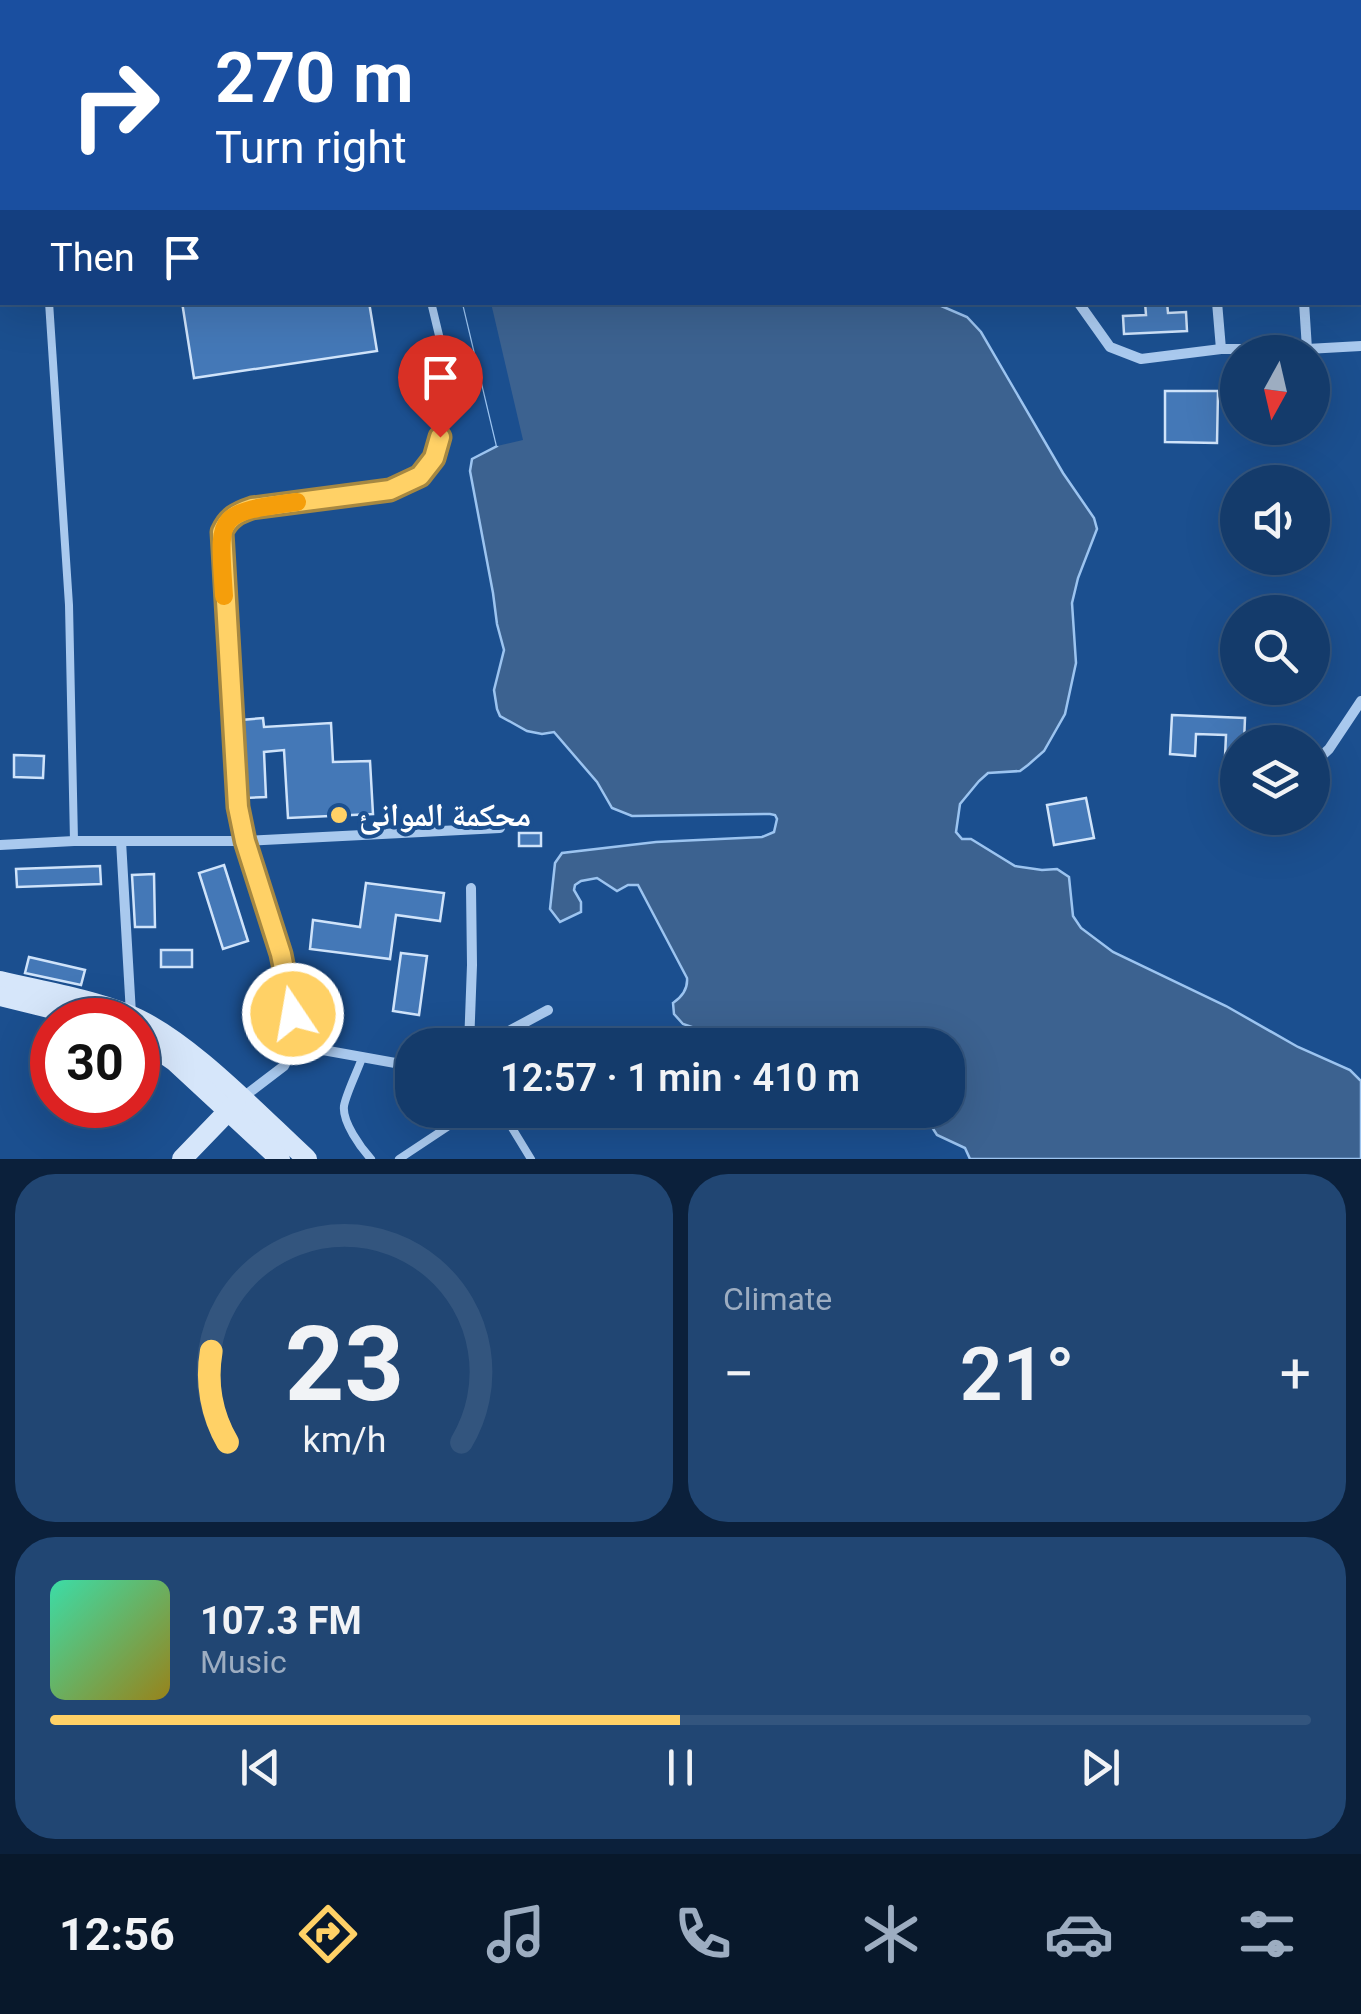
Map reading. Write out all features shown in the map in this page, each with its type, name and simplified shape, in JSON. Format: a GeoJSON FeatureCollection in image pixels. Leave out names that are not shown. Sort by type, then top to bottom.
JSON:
{"type":"FeatureCollection","features":[{"type":"Feature","properties":{"kind":"street"},"geometry":{"type":"LineString","coordinates":[[1080,305],[1110,348],[1141,359],[1220,350],[1217,305]]}},
{"type":"Feature","properties":{"kind":"street"},"geometry":{"type":"LineString","coordinates":[[1304,305],[1305,335]]}},
{"type":"Feature","properties":{"kind":"street"},"geometry":{"type":"LineString","coordinates":[[1330,348],[1361,346]]}},
{"type":"Feature","properties":{"kind":"street"},"geometry":{"type":"LineString","coordinates":[[1330,748],[1361,701]]}},
{"type":"Feature","properties":{"kind":"street"},"geometry":{"type":"LineString","coordinates":[[0,844],[245,841],[500,828]]}},
{"type":"Feature","properties":{"kind":"street"},"geometry":{"type":"LineString","coordinates":[[120,841],[130,998]]}},
{"type":"Feature","properties":{"kind":"street"},"geometry":{"type":"LineString","coordinates":[[182,1159],[235,1105],[284,1066],[295,1045],[281,954],[245,841]]}},
{"type":"Feature","properties":{"kind":"street"},"geometry":{"type":"LineString","coordinates":[[470,1028],[471,888]]}},
{"type":"Feature","properties":{"kind":"street"},"geometry":{"type":"LineString","coordinates":[[0,981],[74,998]]}},
{"type":"Feature","properties":{"kind":"street"},"geometry":{"type":"LineString","coordinates":[[0,996],[30,1003]]}},
{"type":"Feature","properties":{"kind":"street"},"geometry":{"type":"LineString","coordinates":[[515,1028],[548,1010]]}},
{"type":"Feature","properties":{"kind":"street"},"geometry":{"type":"LineString","coordinates":[[160,1035],[188,1052],[280,1159]]}},
{"type":"Feature","properties":{"kind":"street"},"geometry":{"type":"LineString","coordinates":[[295,1045],[395,1063]]}},
{"type":"Feature","properties":{"kind":"street"},"geometry":{"type":"LineString","coordinates":[[160,1052],[306,1159]]}},
{"type":"Feature","properties":{"kind":"lane"},"geometry":{"type":"LineString","coordinates":[[49,305],[69,604],[74,842]]}},
{"type":"Feature","properties":{"kind":"lane"},"geometry":{"type":"LineString","coordinates":[[245,841],[238,807],[222,532],[232,516],[252,508],[390,490],[420,476],[434,458],[440,437],[443,352],[432,305]]}},
{"type":"Feature","properties":{"kind":"lane"},"geometry":{"type":"LineString","coordinates":[[362,1058],[344,1106],[346,1118],[371,1159]]}},
{"type":"Feature","properties":{"kind":"lane"},"geometry":{"type":"LineString","coordinates":[[399,1159],[446,1128]]}},
{"type":"Feature","properties":{"kind":"lane"},"geometry":{"type":"LineString","coordinates":[[512,1128],[532,1159]]}},
{"type":"Feature","properties":{"kind":"water"},"geometry":{"type":"Polygon","coordinates":[[[463,305],[939,305],[967,317],[981,332],[1097,529],[1072,603],[1076,663],[1065,714],[1044,751],[1028,765],[1020,771],[988,773],[979,781],[960,804],[956,832],[962,839],[971,839],[1015,866],[1057,869],[1069,877],[1073,916],[1081,928],[1113,952],[1350,1070],[1361,1081],[1361,1159],[970,1159],[965,1148],[937,1135],[933,1128],[965,1128],[965,1028],[695,1028],[683,1024],[674,1014],[673,1003],[684,992],[687,978],[638,885],[617,891],[597,878],[581,881],[574,890],[581,902],[581,912],[560,922],[550,909],[555,863],[562,853],[656,842],[762,837],[774,832],[777,819],[770,814],[632,816],[612,808],[597,782],[554,732],[527,731],[500,716],[494,690],[504,650],[470,471],[472,459],[497,446],[463,305]]]}},
{"type":"Feature","properties":{"kind":"pier"},"geometry":{"type":"Polygon","coordinates":[[[463,305],[491,305],[523,440],[497,446],[463,305]]]}},
{"type":"Feature","properties":{"kind":"building"},"geometry":{"type":"Polygon","coordinates":[[[182,305],[369,305],[377,351],[194,378],[182,305]]]}},
{"type":"Feature","properties":{"kind":"building"},"geometry":{"type":"Polygon","coordinates":[[[1145,305],[1167,305],[1168,313],[1186,312],[1187,331],[1124,334],[1123,316],[1146,315],[1145,305]]]}},
{"type":"Feature","properties":{"kind":"building"},"geometry":{"type":"Polygon","coordinates":[[[1165,391],[1218,391],[1217,443],[1165,442],[1165,391]]]}},
{"type":"Feature","properties":{"kind":"building"},"geometry":{"type":"Polygon","coordinates":[[[1172,715],[1245,718],[1245,725],[1220,725],[1220,735],[1196,734],[1195,756],[1170,754],[1172,715]]]}},
{"type":"Feature","properties":{"kind":"building"},"geometry":{"type":"Polygon","coordinates":[[[263,718],[264,727],[331,723],[333,762],[370,761],[373,814],[288,818],[284,750],[264,752],[266,797],[245,798],[241,720],[263,718]]]}},
{"type":"Feature","properties":{"kind":"building"},"geometry":{"type":"Polygon","coordinates":[[[14,755],[44,756],[43,778],[14,777],[14,755]]]}},
{"type":"Feature","properties":{"kind":"building"},"geometry":{"type":"Polygon","coordinates":[[[1086,798],[1094,838],[1054,845],[1047,805],[1086,798]]]}},
{"type":"Feature","properties":{"kind":"building"},"geometry":{"type":"Polygon","coordinates":[[[519,833],[541,833],[541,846],[519,846],[519,833]]]}},
{"type":"Feature","properties":{"kind":"building"},"geometry":{"type":"Polygon","coordinates":[[[224,865],[248,941],[223,949],[199,873],[224,865]]]}},
{"type":"Feature","properties":{"kind":"building"},"geometry":{"type":"Polygon","coordinates":[[[100,866],[101,884],[17,887],[16,869],[100,866]]]}},
{"type":"Feature","properties":{"kind":"building"},"geometry":{"type":"Polygon","coordinates":[[[154,874],[155,927],[135,927],[132,875],[154,874]]]}},
{"type":"Feature","properties":{"kind":"building"},"geometry":{"type":"Polygon","coordinates":[[[366,883],[444,893],[440,921],[396,915],[390,959],[310,949],[313,920],[360,927],[366,883]]]}},
{"type":"Feature","properties":{"kind":"building"},"geometry":{"type":"Polygon","coordinates":[[[161,950],[192,950],[192,967],[161,967],[161,950]]]}},
{"type":"Feature","properties":{"kind":"building"},"geometry":{"type":"Polygon","coordinates":[[[401,953],[427,956],[419,1015],[393,1011],[401,953]]]}},
{"type":"Feature","properties":{"kind":"building"},"geometry":{"type":"Polygon","coordinates":[[[29,957],[85,970],[81,985],[25,973],[29,957]]]}},
{"type":"Feature","properties":{"kind":"slow traffic"},"geometry":{"type":"LineString","coordinates":[[224,596],[221,543],[226,523],[232,516],[252,508],[297,502]]}},
{"type":"Feature","properties":{"kind":"place","name":"محكمة الموانئ"},"geometry":{"type":"Point","coordinates":[339,815]}},
{"type":"Feature","properties":{"kind":"route"},"geometry":{"type":"LineString","coordinates":[[293,1014],[281,954],[238,807],[222,532],[232,516],[252,508],[390,490],[420,476],[434,458],[440,437]]}}]}
